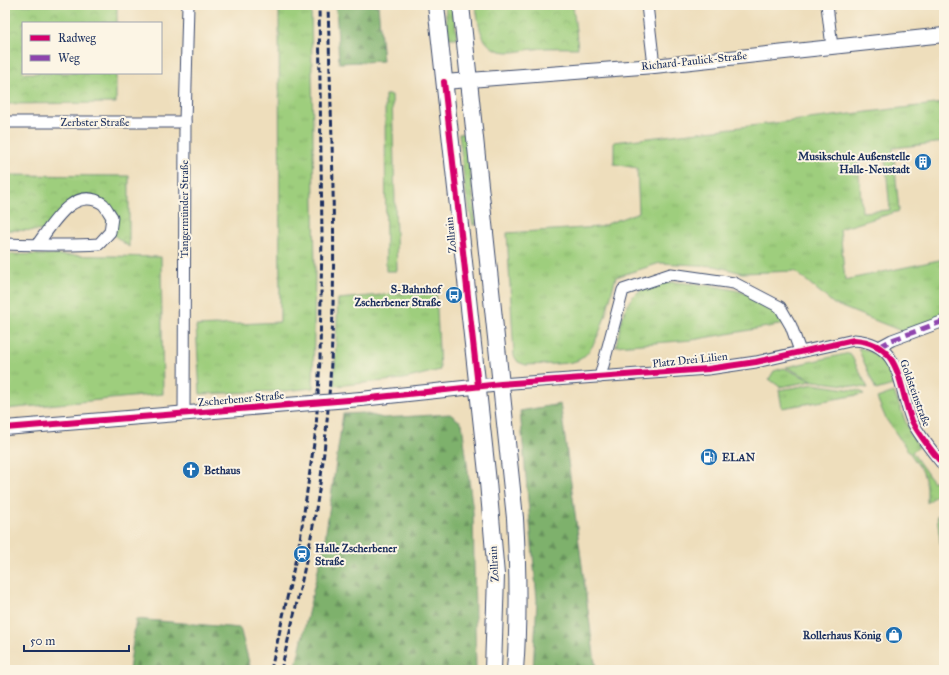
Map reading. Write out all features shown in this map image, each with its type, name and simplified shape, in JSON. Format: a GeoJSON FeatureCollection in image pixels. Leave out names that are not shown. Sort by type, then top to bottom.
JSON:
{"type":"FeatureCollection","features":[{"type":"Feature","properties":{"kind":"main road","name":"Zollrain"},"geometry":{"type":"LineString","coordinates":[[436,5],[478,386],[496,575],[493,670]]}},
{"type":"Feature","properties":{"kind":"main road"},"geometry":{"type":"LineString","coordinates":[[461,5],[515,518],[519,574],[518,635],[515,670]]}},
{"type":"Feature","properties":{"kind":"street","name":"Tangermünder Straße"},"geometry":{"type":"LineString","coordinates":[[184,414],[185,122],[188,5]]}},
{"type":"Feature","properties":{"kind":"street"},"geometry":{"type":"LineString","coordinates":[[648,5],[654,66]]}},
{"type":"Feature","properties":{"kind":"street"},"geometry":{"type":"LineString","coordinates":[[827,5],[832,47]]}},
{"type":"Feature","properties":{"kind":"street","name":"Richard-Paulick-Straße"},"geometry":{"type":"LineString","coordinates":[[444,82],[654,66],[944,36]]}},
{"type":"Feature","properties":{"kind":"street","name":"Zerbster Straße"},"geometry":{"type":"LineString","coordinates":[[5,122],[185,122]]}},
{"type":"Feature","properties":{"kind":"street"},"geometry":{"type":"LineString","coordinates":[[5,244],[37,244],[99,244],[110,232],[112,217],[103,204],[88,198],[70,204],[58,216],[37,244]]}},
{"type":"Feature","properties":{"kind":"street"},"geometry":{"type":"LineString","coordinates":[[600,377],[623,290],[671,274],[734,283],[780,307],[791,326],[800,351]]}},
{"type":"Feature","properties":{"kind":"street"},"geometry":{"type":"LineString","coordinates":[[879,347],[892,340],[944,321]]}},
{"type":"Feature","properties":{"kind":"street","name":"Platz Drei Lilien"},"geometry":{"type":"LineString","coordinates":[[501,384],[708,369],[756,362],[854,340],[879,347]]}},
{"type":"Feature","properties":{"kind":"street","name":"Goldsteinstraße"},"geometry":{"type":"LineString","coordinates":[[879,347],[892,358],[899,374],[912,420],[919,433],[944,466]]}},
{"type":"Feature","properties":{"kind":"street","name":"Zscherbener Straße"},"geometry":{"type":"LineString","coordinates":[[5,428],[362,400],[501,384]]}},
{"type":"Feature","properties":{"kind":"green space"},"geometry":{"type":"Polygon","coordinates":[[[5,5],[117,5],[117,22],[22,22],[22,74],[116,74],[116,103],[5,104],[5,5]]]}},
{"type":"Feature","properties":{"kind":"green space"},"geometry":{"type":"Polygon","coordinates":[[[279,5],[311,5],[315,270],[313,388],[286,391],[200,394],[196,326],[280,322],[279,5]]]}},
{"type":"Feature","properties":{"kind":"green space"},"geometry":{"type":"Polygon","coordinates":[[[336,5],[378,5],[383,61],[339,63],[336,5]]]}},
{"type":"Feature","properties":{"kind":"green space"},"geometry":{"type":"Polygon","coordinates":[[[445,5],[453,5],[457,38],[448,38],[445,5]]]}},
{"type":"Feature","properties":{"kind":"green space"},"geometry":{"type":"Polygon","coordinates":[[[476,5],[573,5],[578,48],[545,48],[512,52],[494,48],[488,44],[481,31],[476,5]]]}},
{"type":"Feature","properties":{"kind":"green space"},"geometry":{"type":"Polygon","coordinates":[[[385,95],[392,95],[397,271],[386,271],[385,95]]]}},
{"type":"Feature","properties":{"kind":"green space"},"geometry":{"type":"Polygon","coordinates":[[[944,103],[944,142],[893,148],[899,211],[840,229],[845,280],[944,259],[944,318],[904,332],[834,304],[795,271],[742,273],[715,266],[660,263],[616,277],[607,311],[597,337],[591,348],[584,356],[576,361],[565,363],[526,365],[518,362],[514,356],[507,233],[599,227],[639,212],[637,168],[614,164],[614,142],[944,103]],[[885,157],[858,159],[862,212],[890,210],[885,157]]]}},
{"type":"Feature","properties":{"kind":"green space"},"geometry":{"type":"Polygon","coordinates":[[[466,133],[476,225],[473,225],[465,188],[459,134],[466,133]]]}},
{"type":"Feature","properties":{"kind":"green space"},"geometry":{"type":"Polygon","coordinates":[[[5,175],[129,176],[129,247],[110,232],[103,205],[70,204],[47,231],[5,230],[5,175]]]}},
{"type":"Feature","properties":{"kind":"green space"},"geometry":{"type":"Polygon","coordinates":[[[5,254],[161,257],[163,394],[5,409],[5,254]]]}},
{"type":"Feature","properties":{"kind":"green space"},"geometry":{"type":"Polygon","coordinates":[[[674,282],[723,288],[748,294],[769,305],[785,324],[692,340],[616,346],[622,319],[630,300],[637,293],[646,288],[658,284],[674,282]]]}},
{"type":"Feature","properties":{"kind":"green space"},"geometry":{"type":"Polygon","coordinates":[[[436,290],[440,370],[404,379],[334,386],[338,299],[436,290]]]}},
{"type":"Feature","properties":{"kind":"green space"},"geometry":{"type":"Polygon","coordinates":[[[858,348],[871,352],[881,360],[893,385],[876,390],[858,348]]]}},
{"type":"Feature","properties":{"kind":"green space"},"geometry":{"type":"Polygon","coordinates":[[[850,353],[868,388],[814,381],[786,367],[850,353]]]}},
{"type":"Feature","properties":{"kind":"green space"},"geometry":{"type":"Polygon","coordinates":[[[784,368],[812,381],[780,387],[769,379],[774,371],[784,368]]]}},
{"type":"Feature","properties":{"kind":"green space"},"geometry":{"type":"Polygon","coordinates":[[[814,384],[860,391],[864,394],[782,408],[779,390],[814,384]]]}},
{"type":"Feature","properties":{"kind":"green space"},"geometry":{"type":"Polygon","coordinates":[[[894,392],[910,433],[919,447],[912,452],[933,482],[941,476],[941,488],[927,503],[927,487],[923,472],[886,419],[877,398],[894,392]]]}},
{"type":"Feature","properties":{"kind":"green space"},"geometry":{"type":"Polygon","coordinates":[[[560,404],[596,670],[533,670],[537,600],[520,411],[560,404]]]}},
{"type":"Feature","properties":{"kind":"green space"},"geometry":{"type":"Polygon","coordinates":[[[363,413],[383,418],[450,414],[462,423],[473,512],[476,670],[295,670],[325,539],[343,414],[363,413]]]}},
{"type":"Feature","properties":{"kind":"green space"},"geometry":{"type":"Polygon","coordinates":[[[937,515],[944,520],[944,566],[943,565],[937,515]]]}},
{"type":"Feature","properties":{"kind":"green space"},"geometry":{"type":"Polygon","coordinates":[[[136,619],[240,628],[251,670],[129,670],[136,619]]]}},
{"type":"Feature","properties":{"kind":"railway"},"geometry":{"type":"LineString","coordinates":[[271,670],[300,540],[316,429],[320,359],[322,236],[319,5]]}},
{"type":"Feature","properties":{"kind":"railway"},"geometry":{"type":"LineString","coordinates":[[281,670],[306,562],[321,480],[329,396],[332,341],[334,229],[328,5]]}},
{"type":"Feature","properties":{"kind":"marked path"},"geometry":{"type":"LineString","coordinates":[[879,347],[892,340],[944,321]]}},
{"type":"Feature","properties":{"kind":"cycle path"},"geometry":{"type":"LineString","coordinates":[[444,82],[478,386]]}},
{"type":"Feature","properties":{"kind":"cycle path"},"geometry":{"type":"LineString","coordinates":[[5,428],[361,399],[501,384],[708,369],[756,362],[854,340],[870,343],[882,349],[890,358],[896,369],[912,421],[923,439],[944,466]]}},
{"type":"Feature","properties":{"kind":"place","name":"Musikschule Außenstelle Halle-Neustadt"},"geometry":{"type":"Point","coordinates":[923,162]}},
{"type":"Feature","properties":{"kind":"place","name":"S-Bahnhof Zscherbener Straße"},"geometry":{"type":"Point","coordinates":[454,295]}},
{"type":"Feature","properties":{"kind":"place","name":"ELAN"},"geometry":{"type":"Point","coordinates":[709,457]}},
{"type":"Feature","properties":{"kind":"place","name":"Bethaus"},"geometry":{"type":"Point","coordinates":[191,470]}},
{"type":"Feature","properties":{"kind":"place","name":"Halle Zscherbener Straße"},"geometry":{"type":"Point","coordinates":[302,554]}},
{"type":"Feature","properties":{"kind":"place","name":"Rollerhaus König"},"geometry":{"type":"Point","coordinates":[894,635]}}]}
